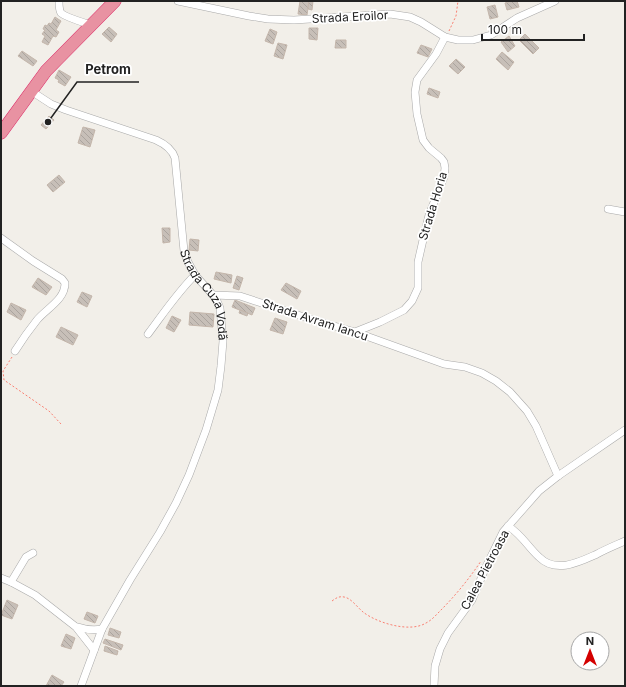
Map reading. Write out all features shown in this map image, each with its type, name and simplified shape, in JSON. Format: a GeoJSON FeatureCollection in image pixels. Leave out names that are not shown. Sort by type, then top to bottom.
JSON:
{"type":"FeatureCollection","features":[{"type":"Feature","properties":{"kind":"highway"},"geometry":{"type":"LineString","coordinates":[[1,133],[46,71],[115,1]]}},
{"type":"Feature","properties":{"kind":"street"},"geometry":{"type":"LineString","coordinates":[[60,1],[59,7],[61,13],[65,16],[91,25]]}},
{"type":"Feature","properties":{"kind":"street","name":"Strada Eroilor"},"geometry":{"type":"LineString","coordinates":[[178,1],[268,19],[294,20],[390,14],[410,17],[445,37],[458,40],[473,40],[491,35],[517,18],[555,1]]}},
{"type":"Feature","properties":{"kind":"street","name":"Strada Horia"},"geometry":{"type":"LineString","coordinates":[[355,332],[404,310],[412,301],[418,288],[418,262],[422,240],[429,215],[444,177],[445,168],[444,162],[441,158],[428,148],[423,140],[415,92],[417,80],[436,54],[445,37]]}},
{"type":"Feature","properties":{"kind":"street","name":"Strada Cuza Vodă"},"geometry":{"type":"LineString","coordinates":[[31,91],[51,104],[66,110],[156,140],[164,144],[173,153],[175,158],[184,251],[195,275],[214,295],[217,301],[220,308],[223,341],[222,366],[218,390],[206,430],[189,475],[160,532],[102,629],[81,686]]}},
{"type":"Feature","properties":{"kind":"street"},"geometry":{"type":"LineString","coordinates":[[608,209],[625,212]]}},
{"type":"Feature","properties":{"kind":"street"},"geometry":{"type":"LineString","coordinates":[[1,238],[66,283],[62,296],[39,318],[15,351]]}},
{"type":"Feature","properties":{"kind":"street"},"geometry":{"type":"LineString","coordinates":[[148,334],[173,300],[195,275]]}},
{"type":"Feature","properties":{"kind":"street","name":"Strada Avram Iancu"},"geometry":{"type":"LineString","coordinates":[[214,295],[240,296],[355,332],[444,364],[465,367],[482,373],[496,381],[510,392],[527,411],[536,426],[558,476]]}},
{"type":"Feature","properties":{"kind":"street","name":"Calea Pietroasa"},"geometry":{"type":"LineString","coordinates":[[434,686],[435,666],[440,649],[448,633],[472,600],[485,568],[503,532],[539,490],[625,430]]}},
{"type":"Feature","properties":{"kind":"street"},"geometry":{"type":"LineString","coordinates":[[508,526],[516,531],[539,557],[547,563],[555,566],[578,562],[625,540]]}},
{"type":"Feature","properties":{"kind":"street"},"geometry":{"type":"LineString","coordinates":[[11,582],[26,557],[33,553]]}},
{"type":"Feature","properties":{"kind":"street"},"geometry":{"type":"LineString","coordinates":[[1,578],[36,595],[76,626],[94,650]]}},
{"type":"Feature","properties":{"kind":"street"},"geometry":{"type":"LineString","coordinates":[[76,626],[94,631],[102,629]]}},
{"type":"Feature","properties":{"kind":"path"},"geometry":{"type":"LineString","coordinates":[[445,37],[456,16],[458,1]]}},
{"type":"Feature","properties":{"kind":"path"},"geometry":{"type":"LineString","coordinates":[[15,351],[3,371],[4,380],[49,411],[61,424]]}},
{"type":"Feature","properties":{"kind":"path"},"geometry":{"type":"LineString","coordinates":[[332,601],[337,597],[345,597],[364,613],[379,621],[406,627],[416,627],[426,624],[448,603],[463,586],[483,557]]}},
{"type":"Feature","properties":{"kind":"building"},"geometry":{"type":"Polygon","coordinates":[[[300,1],[309,1],[307,15],[298,14],[300,1]]]}},
{"type":"Feature","properties":{"kind":"building"},"geometry":{"type":"Polygon","coordinates":[[[309,1],[313,1],[312,10],[308,9],[309,1]]]}},
{"type":"Feature","properties":{"kind":"building"},"geometry":{"type":"Polygon","coordinates":[[[517,1],[519,7],[507,10],[505,3],[517,1]]]}},
{"type":"Feature","properties":{"kind":"building"},"geometry":{"type":"Polygon","coordinates":[[[495,5],[498,17],[490,19],[487,7],[495,5]]]}},
{"type":"Feature","properties":{"kind":"building"},"geometry":{"type":"Polygon","coordinates":[[[55,17],[61,21],[56,30],[59,32],[56,37],[53,36],[48,45],[42,42],[45,36],[42,34],[45,30],[43,29],[45,25],[47,26],[49,23],[51,24],[55,17]]]}},
{"type":"Feature","properties":{"kind":"building"},"geometry":{"type":"Polygon","coordinates":[[[109,27],[117,34],[111,42],[102,34],[109,27]]]}},
{"type":"Feature","properties":{"kind":"building"},"geometry":{"type":"Polygon","coordinates":[[[309,28],[318,28],[317,40],[309,39],[309,28]]]}},
{"type":"Feature","properties":{"kind":"building"},"geometry":{"type":"Polygon","coordinates":[[[270,29],[277,32],[273,44],[265,41],[270,29]]]}},
{"type":"Feature","properties":{"kind":"building"},"geometry":{"type":"Polygon","coordinates":[[[525,34],[539,48],[533,54],[519,40],[525,34]]]}},
{"type":"Feature","properties":{"kind":"building"},"geometry":{"type":"Polygon","coordinates":[[[509,36],[515,46],[508,52],[501,42],[509,36]]]}},
{"type":"Feature","properties":{"kind":"building"},"geometry":{"type":"Polygon","coordinates":[[[336,40],[346,40],[346,48],[335,48],[336,40]]]}},
{"type":"Feature","properties":{"kind":"building"},"geometry":{"type":"Polygon","coordinates":[[[278,43],[287,45],[283,59],[274,56],[278,43]]]}},
{"type":"Feature","properties":{"kind":"building"},"geometry":{"type":"Polygon","coordinates":[[[421,45],[432,49],[428,57],[417,53],[421,45]]]}},
{"type":"Feature","properties":{"kind":"building"},"geometry":{"type":"Polygon","coordinates":[[[22,51],[37,61],[33,66],[18,56],[22,51]]]}},
{"type":"Feature","properties":{"kind":"building"},"geometry":{"type":"Polygon","coordinates":[[[502,52],[514,62],[508,70],[496,59],[502,52]]]}},
{"type":"Feature","properties":{"kind":"building"},"geometry":{"type":"Polygon","coordinates":[[[456,59],[465,67],[458,74],[449,66],[456,59]]]}},
{"type":"Feature","properties":{"kind":"building"},"geometry":{"type":"Polygon","coordinates":[[[59,70],[71,77],[65,86],[58,82],[59,80],[55,78],[59,70]]]}},
{"type":"Feature","properties":{"kind":"building"},"geometry":{"type":"Polygon","coordinates":[[[429,88],[440,92],[438,98],[427,94],[429,88]]]}},
{"type":"Feature","properties":{"kind":"building"},"geometry":{"type":"Polygon","coordinates":[[[49,116],[54,120],[46,129],[41,125],[49,116]]]}},
{"type":"Feature","properties":{"kind":"building"},"geometry":{"type":"Polygon","coordinates":[[[83,127],[95,130],[90,147],[78,143],[83,127]]]}},
{"type":"Feature","properties":{"kind":"building"},"geometry":{"type":"Polygon","coordinates":[[[59,175],[65,182],[53,192],[47,185],[59,175]]]}},
{"type":"Feature","properties":{"kind":"building"},"geometry":{"type":"Polygon","coordinates":[[[162,228],[170,228],[170,242],[163,243],[162,228]]]}},
{"type":"Feature","properties":{"kind":"building"},"geometry":{"type":"Polygon","coordinates":[[[190,239],[199,240],[198,251],[189,250],[190,239]]]}},
{"type":"Feature","properties":{"kind":"building"},"geometry":{"type":"Polygon","coordinates":[[[216,272],[232,275],[231,283],[214,279],[216,272]]]}},
{"type":"Feature","properties":{"kind":"building"},"geometry":{"type":"Polygon","coordinates":[[[237,276],[243,278],[239,290],[233,288],[237,276]]]}},
{"type":"Feature","properties":{"kind":"building"},"geometry":{"type":"Polygon","coordinates":[[[38,278],[52,287],[46,295],[32,287],[38,278]]]}},
{"type":"Feature","properties":{"kind":"building"},"geometry":{"type":"Polygon","coordinates":[[[286,283],[301,291],[297,299],[281,290],[286,283]]]}},
{"type":"Feature","properties":{"kind":"building"},"geometry":{"type":"Polygon","coordinates":[[[82,292],[92,296],[87,307],[77,302],[82,292]]]}},
{"type":"Feature","properties":{"kind":"building"},"geometry":{"type":"Polygon","coordinates":[[[235,300],[255,308],[252,315],[232,307],[235,300]]]}},
{"type":"Feature","properties":{"kind":"building"},"geometry":{"type":"Polygon","coordinates":[[[11,303],[26,310],[21,320],[7,312],[11,303]]]}},
{"type":"Feature","properties":{"kind":"building"},"geometry":{"type":"Polygon","coordinates":[[[240,310],[248,313],[247,316],[239,313],[240,310]]]}},
{"type":"Feature","properties":{"kind":"building"},"geometry":{"type":"Polygon","coordinates":[[[190,312],[214,314],[213,327],[189,325],[190,312]]]}},
{"type":"Feature","properties":{"kind":"building"},"geometry":{"type":"Polygon","coordinates":[[[172,316],[181,320],[174,332],[166,328],[172,316]]]}},
{"type":"Feature","properties":{"kind":"building"},"geometry":{"type":"Polygon","coordinates":[[[275,318],[287,322],[283,334],[270,330],[275,318]]]}},
{"type":"Feature","properties":{"kind":"building"},"geometry":{"type":"Polygon","coordinates":[[[61,327],[78,335],[73,345],[56,337],[61,327]]]}},
{"type":"Feature","properties":{"kind":"building"},"geometry":{"type":"Polygon","coordinates":[[[7,600],[18,605],[12,619],[1,615],[7,600]]]}},
{"type":"Feature","properties":{"kind":"building"},"geometry":{"type":"Polygon","coordinates":[[[87,612],[98,616],[95,623],[84,619],[87,612]]]}},
{"type":"Feature","properties":{"kind":"building"},"geometry":{"type":"Polygon","coordinates":[[[110,628],[121,632],[119,638],[108,635],[110,628]]]}},
{"type":"Feature","properties":{"kind":"building"},"geometry":{"type":"Polygon","coordinates":[[[66,634],[75,638],[71,649],[61,646],[66,634]]]}},
{"type":"Feature","properties":{"kind":"building"},"geometry":{"type":"Polygon","coordinates":[[[105,639],[123,645],[121,650],[103,643],[105,639]]]}},
{"type":"Feature","properties":{"kind":"building"},"geometry":{"type":"Polygon","coordinates":[[[105,646],[118,651],[117,655],[104,651],[105,646]]]}},
{"type":"Feature","properties":{"kind":"building"},"geometry":{"type":"Polygon","coordinates":[[[52,675],[64,682],[61,686],[46,686],[52,675]]]}},
{"type":"Feature","properties":{"kind":"place","name":"Petrom"},"geometry":{"type":"Point","coordinates":[48,122]}}]}
